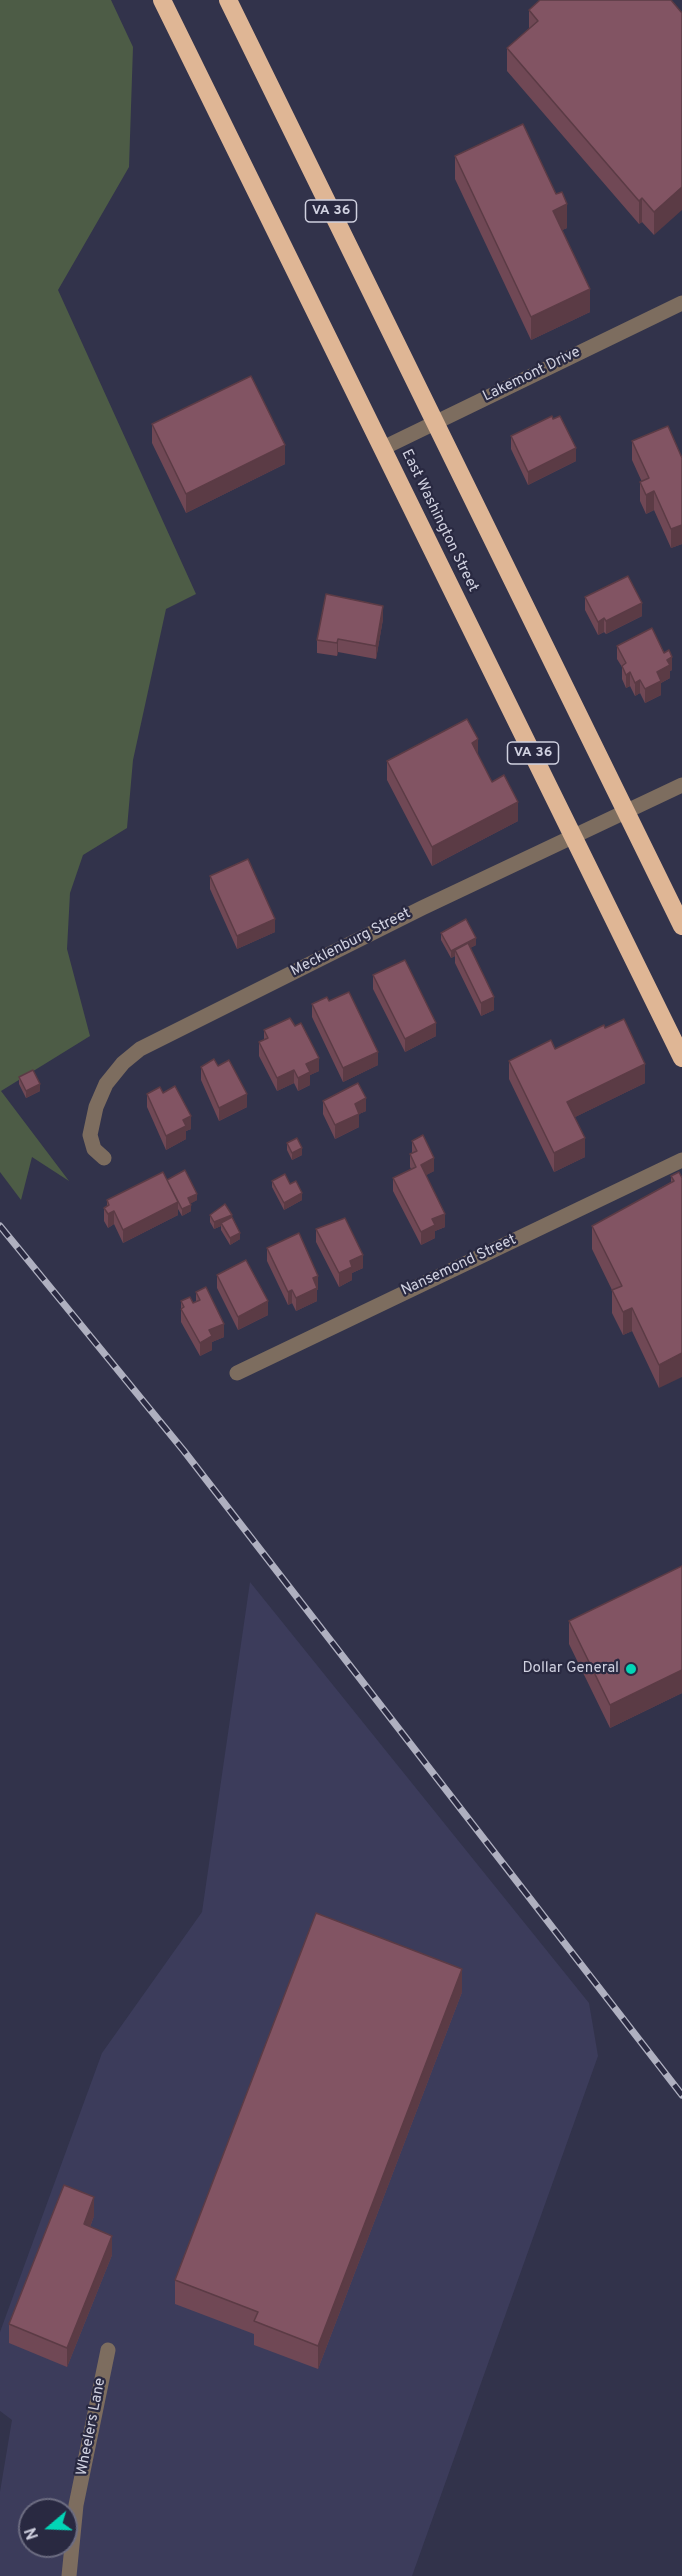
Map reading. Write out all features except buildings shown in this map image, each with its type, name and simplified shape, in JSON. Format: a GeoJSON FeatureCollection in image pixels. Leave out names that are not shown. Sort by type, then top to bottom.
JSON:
{"type":"FeatureCollection","features":[{"type":"Feature","properties":{"kind":"highway","name":"East Washington Street"},"geometry":{"type":"LineString","coordinates":[[162,0],[682,1058]]}},
{"type":"Feature","properties":{"kind":"highway","name":"VA 36"},"geometry":{"type":"LineString","coordinates":[[228,0],[682,926]]}},
{"type":"Feature","properties":{"kind":"street","name":"Lakemont Drive"},"geometry":{"type":"LineString","coordinates":[[383,448],[682,303]]}},
{"type":"Feature","properties":{"kind":"street","name":"Mecklenburg Street"},"geometry":{"type":"LineString","coordinates":[[104,1158],[94,1149],[90,1136],[96,1107],[106,1084],[123,1063],[140,1049],[422,908],[682,785]]}},
{"type":"Feature","properties":{"kind":"street","name":"Nansemond Street"},"geometry":{"type":"LineString","coordinates":[[237,1373],[682,1160]]}},
{"type":"Feature","properties":{"kind":"street","name":"Wheelers Lane"},"geometry":{"type":"LineString","coordinates":[[69,2576],[76,2505],[108,2350]]}},
{"type":"Feature","properties":{"kind":"shaded area"},"geometry":{"type":"Polygon","coordinates":[[[250,1582],[589,2003],[598,2056],[412,2576],[0,2576],[0,2492],[12,2420],[0,2411],[0,2332],[102,2053],[202,1912],[250,1582]]]}},
{"type":"Feature","properties":{"kind":"green space"},"geometry":{"type":"Polygon","coordinates":[[[0,0],[111,0],[133,47],[129,167],[58,290],[196,594],[166,609],[133,760],[127,828],[83,855],[70,893],[67,949],[90,1036],[1,1091],[69,1181],[32,1157],[21,1200],[0,1172],[0,0]]]}},
{"type":"Feature","properties":{"kind":"railway"},"geometry":{"type":"LineString","coordinates":[[0,1226],[184,1451],[682,2095]]}},
{"type":"Feature","properties":{"kind":"place","name":"Dollar General"},"geometry":{"type":"Point","coordinates":[631,1669]}}]}
